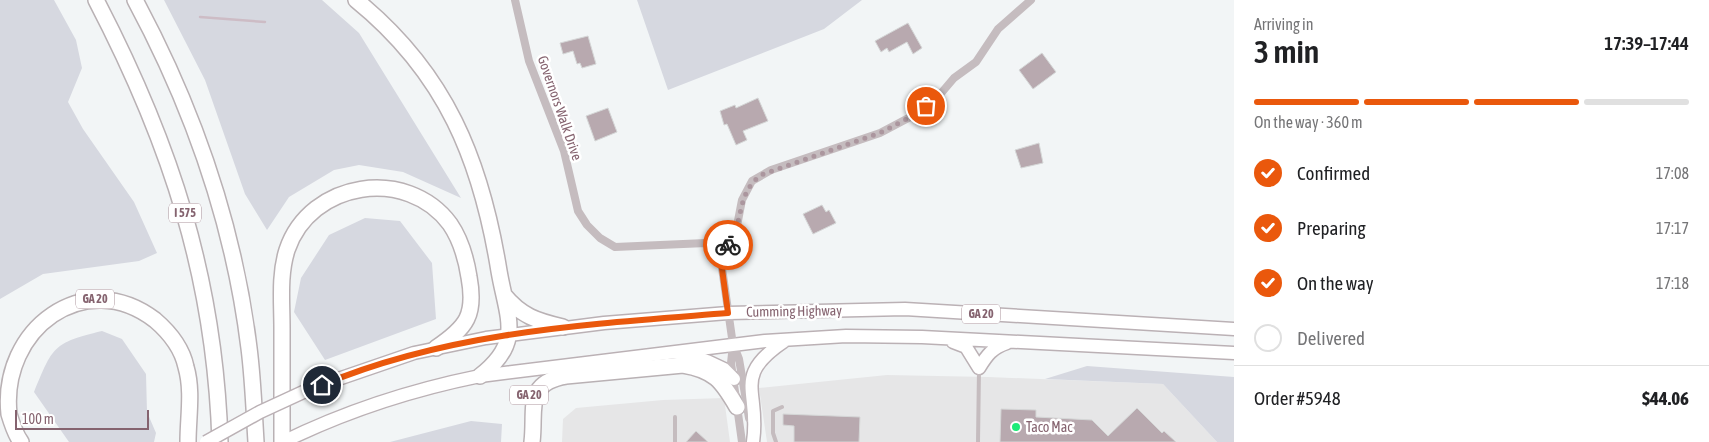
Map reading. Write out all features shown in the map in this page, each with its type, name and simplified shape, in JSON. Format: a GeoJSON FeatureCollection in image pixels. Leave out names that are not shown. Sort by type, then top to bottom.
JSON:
{"type":"FeatureCollection","features":[{"type":"Feature","properties":{"kind":"highway","name":"I 575"},"geometry":{"type":"LineString","coordinates":[[96,0],[150,112],[178,188],[200,271],[213,340],[221,437]]}},
{"type":"Feature","properties":{"kind":"highway","name":"I 575"},"geometry":{"type":"LineString","coordinates":[[135,0],[175,80],[200,143],[221,210],[244,315],[252,380],[256,442]]}},
{"type":"Feature","properties":{"kind":"highway"},"geometry":{"type":"LineString","coordinates":[[356,0],[382,23],[414,59],[440,95],[462,136],[486,202],[510,334],[501,356],[480,376]]}},
{"type":"Feature","properties":{"kind":"highway"},"geometry":{"type":"LineString","coordinates":[[283,442],[283,264],[296,230],[316,208],[327,201],[352,190],[365,188],[395,189],[423,201],[449,223],[458,238],[467,265],[471,309],[463,328],[436,348]]}},
{"type":"Feature","properties":{"kind":"highway"},"geometry":{"type":"LineString","coordinates":[[503,294],[517,310],[531,319],[563,327]]}},
{"type":"Feature","properties":{"kind":"highway","name":"GA 20"},"geometry":{"type":"LineString","coordinates":[[21,442],[14,429],[5,399],[6,378],[13,353],[21,339],[42,317],[68,304],[97,298],[126,304],[139,310],[159,324],[176,343],[186,365],[188,377],[188,442]]}},
{"type":"Feature","properties":{"kind":"highway","name":"GA 20"},"geometry":{"type":"LineString","coordinates":[[527,442],[526,417],[530,392],[538,380],[563,364]]}},
{"type":"Feature","properties":{"kind":"highway"},"geometry":{"type":"LineString","coordinates":[[532,442],[533,399],[542,384],[551,378],[683,365],[695,367],[716,376],[737,407]]}},
{"type":"Feature","properties":{"kind":"main road","name":"Cumming Highway"},"geometry":{"type":"LineString","coordinates":[[221,437],[312,388],[373,366],[436,348],[510,334],[563,327],[728,313],[905,308],[1234,329]]}},
{"type":"Feature","properties":{"kind":"main road","name":"Cumming Highway"},"geometry":{"type":"LineString","coordinates":[[283,442],[314,427],[393,397],[480,376],[563,364],[786,339],[846,336],[922,337],[1234,353]]}},
{"type":"Feature","properties":{"kind":"main road"},"geometry":{"type":"LineString","coordinates":[[922,337],[958,343],[966,347],[979,368],[995,347],[1012,342]]}},
{"type":"Feature","properties":{"kind":"main road"},"geometry":{"type":"LineString","coordinates":[[753,442],[755,427],[751,380],[756,364],[786,339]]}},
{"type":"Feature","properties":{"kind":"main road"},"geometry":{"type":"LineString","coordinates":[[677,351],[715,365],[734,379]]}},
{"type":"Feature","properties":{"kind":"main road","name":"GA 20"},"geometry":{"type":"LineString","coordinates":[[206,442],[221,437]]}},
{"type":"Feature","properties":{"kind":"street","name":"Governors Walk Drive"},"geometry":{"type":"LineString","coordinates":[[515,0],[529,61],[564,151],[578,212],[587,224],[600,238],[615,247],[706,243],[715,248],[720,254]]}},
{"type":"Feature","properties":{"kind":"street"},"geometry":{"type":"LineString","coordinates":[[742,442],[731,363],[733,345],[720,254],[736,230],[742,200],[752,181],[770,170],[874,135],[916,114],[937,98],[954,78],[976,62],[998,29],[1031,0]]}},
{"type":"Feature","properties":{"kind":"street"},"geometry":{"type":"LineString","coordinates":[[733,345],[740,359],[753,442]]}},
{"type":"Feature","properties":{"kind":"lane"},"geometry":{"type":"LineString","coordinates":[[978,442],[979,368]]}},
{"type":"Feature","properties":{"kind":"lane"},"geometry":{"type":"LineString","coordinates":[[776,442],[773,433],[774,410],[782,407]]}},
{"type":"Feature","properties":{"kind":"lane"},"geometry":{"type":"LineString","coordinates":[[675,417],[675,442]]}},
{"type":"Feature","properties":{"kind":"shaded area"},"geometry":{"type":"Polygon","coordinates":[[[0,0],[54,0],[76,40],[82,68],[68,102],[83,129],[134,202],[157,253],[139,261],[43,274],[0,299],[0,0]]]}},
{"type":"Feature","properties":{"kind":"shaded area"},"geometry":{"type":"Polygon","coordinates":[[[164,0],[322,0],[359,33],[461,198],[403,172],[359,165],[334,170],[289,197],[267,230],[245,194],[205,80],[164,0]]]}},
{"type":"Feature","properties":{"kind":"shaded area"},"geometry":{"type":"Polygon","coordinates":[[[637,0],[862,0],[824,29],[668,90],[637,0]]]}},
{"type":"Feature","properties":{"kind":"shaded area"},"geometry":{"type":"Polygon","coordinates":[[[365,218],[400,221],[432,263],[436,319],[325,360],[294,312],[301,278],[329,235],[365,218]]]}},
{"type":"Feature","properties":{"kind":"shaded area"},"geometry":{"type":"Polygon","coordinates":[[[102,331],[122,339],[146,374],[147,412],[156,433],[154,442],[69,442],[34,392],[46,365],[56,349],[73,339],[102,331]]]}},
{"type":"Feature","properties":{"kind":"shaded area"},"geometry":{"type":"Polygon","coordinates":[[[1087,366],[1234,377],[1234,442],[1217,442],[1163,384],[1045,379],[1087,366]]]}},
{"type":"Feature","properties":{"kind":"shaded area"},"geometry":{"type":"Polygon","coordinates":[[[887,375],[1163,384],[1217,442],[767,442],[759,388],[887,375]]]}},
{"type":"Feature","properties":{"kind":"shaded area"},"geometry":{"type":"Polygon","coordinates":[[[724,398],[730,442],[562,442],[563,419],[576,408],[663,400],[724,398]]]}},
{"type":"Feature","properties":{"kind":"shaded area"},"geometry":{"type":"Polygon","coordinates":[[[471,421],[502,424],[501,442],[390,442],[471,421]]]}},
{"type":"Feature","properties":{"kind":"building"},"geometry":{"type":"Polygon","coordinates":[[[908,23],[922,48],[913,54],[907,42],[889,52],[887,48],[881,52],[875,41],[908,23]]]}},
{"type":"Feature","properties":{"kind":"building"},"geometry":{"type":"Polygon","coordinates":[[[588,36],[596,64],[582,68],[580,63],[577,64],[573,51],[563,54],[560,43],[588,36]]]}},
{"type":"Feature","properties":{"kind":"building"},"geometry":{"type":"Polygon","coordinates":[[[1042,53],[1056,72],[1033,89],[1019,70],[1042,53]]]}},
{"type":"Feature","properties":{"kind":"building"},"geometry":{"type":"Polygon","coordinates":[[[758,98],[768,121],[743,131],[747,140],[736,145],[727,124],[724,125],[720,111],[735,105],[736,108],[758,98]]]}},
{"type":"Feature","properties":{"kind":"building"},"geometry":{"type":"Polygon","coordinates":[[[608,108],[617,132],[595,141],[586,116],[608,108]]]}},
{"type":"Feature","properties":{"kind":"building"},"geometry":{"type":"Polygon","coordinates":[[[1039,143],[1043,163],[1021,168],[1015,150],[1039,143]]]}},
{"type":"Feature","properties":{"kind":"building"},"geometry":{"type":"Polygon","coordinates":[[[822,205],[826,212],[829,210],[836,223],[813,234],[803,214],[822,205]]]}},
{"type":"Feature","properties":{"kind":"building"},"geometry":{"type":"Polygon","coordinates":[[[1137,408],[1162,433],[1164,431],[1176,442],[1000,442],[1001,409],[1036,410],[1036,417],[1092,420],[1108,436],[1137,408]]]}},
{"type":"Feature","properties":{"kind":"building"},"geometry":{"type":"Polygon","coordinates":[[[783,414],[860,417],[859,442],[794,442],[794,426],[783,425],[783,414]]]}},
{"type":"Feature","properties":{"kind":"building"},"geometry":{"type":"Polygon","coordinates":[[[696,431],[708,442],[686,442],[696,431]]]}},
{"type":"Feature","properties":{"kind":"waterway"},"geometry":{"type":"LineString","coordinates":[[200,17],[265,22]]}},
{"type":"Feature","properties":{"kind":"way so far"},"geometry":{"type":"LineString","coordinates":[[728,245],[736,230],[745,192],[752,181],[770,170],[880,133],[916,114],[926,106]]}},
{"type":"Feature","properties":{"kind":"place","name":"Taco Mac"},"geometry":{"type":"Point","coordinates":[1016,427]}},
{"type":"Feature","properties":{"kind":"route"},"geometry":{"type":"LineString","coordinates":[[322,385],[365,368],[414,353],[486,338],[604,322],[728,313],[720,254],[728,245]]}}]}
